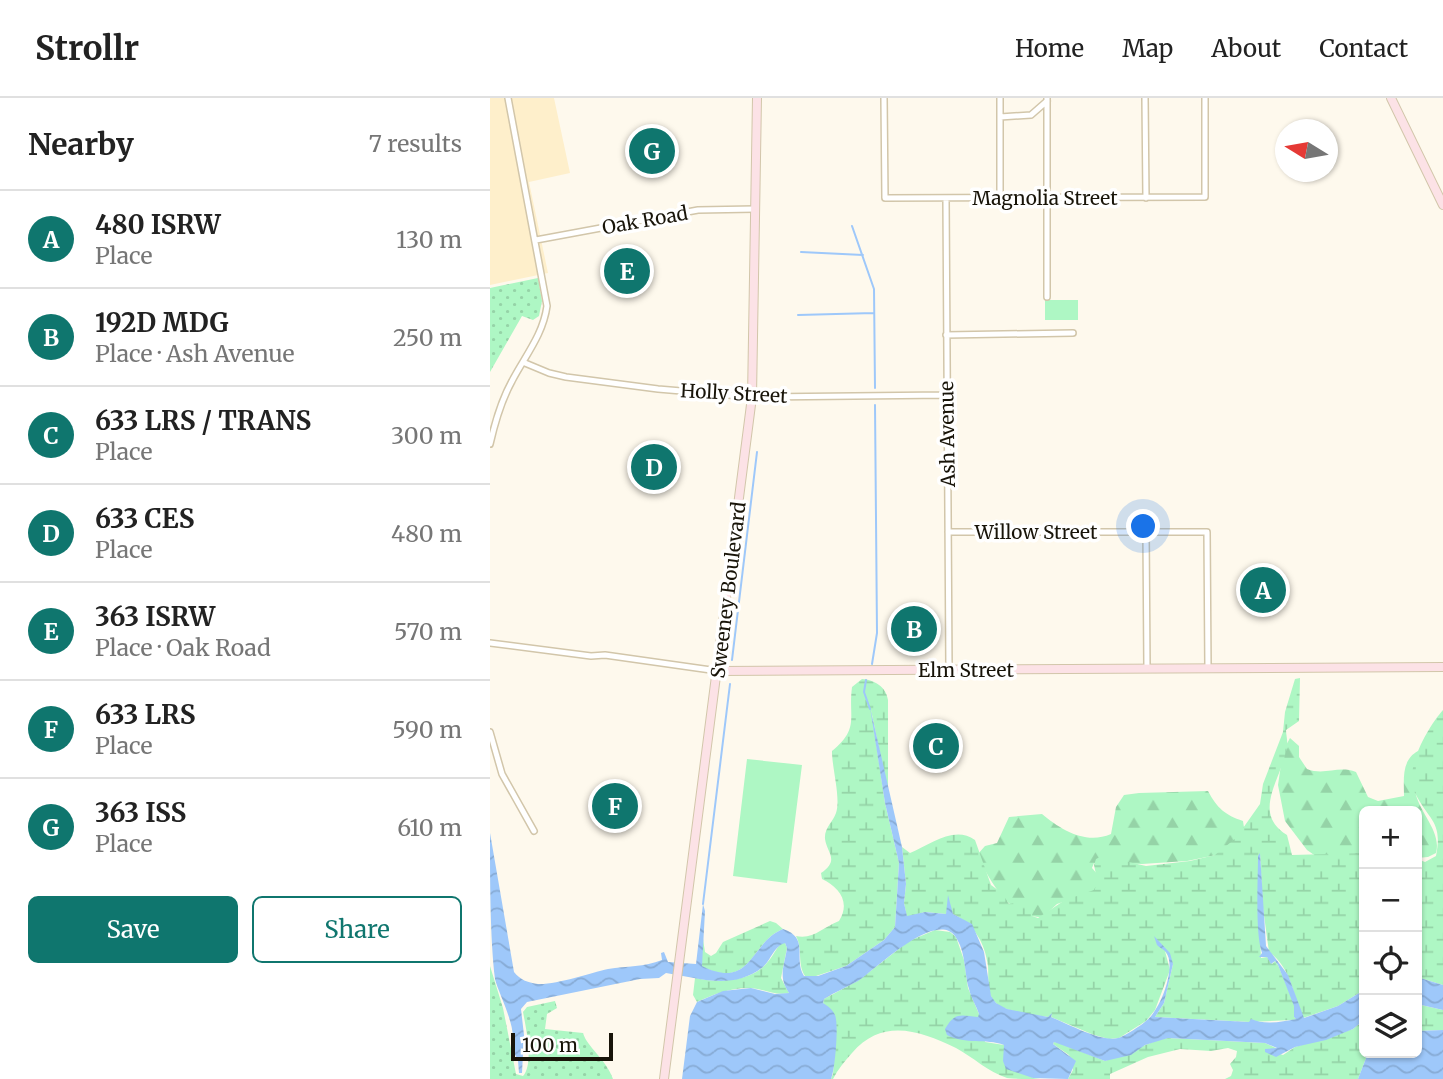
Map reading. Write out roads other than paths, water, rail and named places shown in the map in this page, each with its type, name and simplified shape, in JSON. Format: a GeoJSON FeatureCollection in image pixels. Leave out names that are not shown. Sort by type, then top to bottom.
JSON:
{"type":"FeatureCollection","features":[{"type":"Feature","properties":{"kind":"main road","name":"Sweeney Boulevard"},"geometry":{"type":"LineString","coordinates":[[664,1079],[752,397],[757,98]]}},
{"type":"Feature","properties":{"kind":"main road"},"geometry":{"type":"LineString","coordinates":[[1391,98],[1443,205]]}},
{"type":"Feature","properties":{"kind":"main road","name":"Elm Street"},"geometry":{"type":"LineString","coordinates":[[718,671],[1443,667]]}},
{"type":"Feature","properties":{"kind":"street"},"geometry":{"type":"LineString","coordinates":[[490,444],[505,395],[525,363],[545,320],[547,306],[508,98]]}},
{"type":"Feature","properties":{"kind":"street","name":"Magnolia Street"},"geometry":{"type":"LineString","coordinates":[[884,98],[885,198],[946,199],[1205,197],[1205,98]]}},
{"type":"Feature","properties":{"kind":"street"},"geometry":{"type":"LineString","coordinates":[[1000,98],[1000,198]]}},
{"type":"Feature","properties":{"kind":"street"},"geometry":{"type":"LineString","coordinates":[[1145,98],[1146,198]]}},
{"type":"Feature","properties":{"kind":"street"},"geometry":{"type":"LineString","coordinates":[[1000,117],[1031,115],[1047,99]]}},
{"type":"Feature","properties":{"kind":"street"},"geometry":{"type":"LineString","coordinates":[[1047,99],[1047,297]]}},
{"type":"Feature","properties":{"kind":"street","name":"Ash Avenue"},"geometry":{"type":"LineString","coordinates":[[946,199],[949,670]]}},
{"type":"Feature","properties":{"kind":"street","name":"Oak Road"},"geometry":{"type":"LineString","coordinates":[[536,240],[698,210],[755,209]]}},
{"type":"Feature","properties":{"kind":"street"},"geometry":{"type":"LineString","coordinates":[[946,335],[1073,333]]}},
{"type":"Feature","properties":{"kind":"street","name":"Holly Street"},"geometry":{"type":"LineString","coordinates":[[525,363],[566,377],[752,397],[946,395]]}},
{"type":"Feature","properties":{"kind":"street"},"geometry":{"type":"LineString","coordinates":[[1146,531],[1147,669]]}},
{"type":"Feature","properties":{"kind":"street","name":"Willow Street"},"geometry":{"type":"LineString","coordinates":[[948,532],[1207,532],[1208,669]]}},
{"type":"Feature","properties":{"kind":"street","name":"Elm Street"},"geometry":{"type":"LineString","coordinates":[[490,643],[592,656],[605,655],[718,671]]}},
{"type":"Feature","properties":{"kind":"street"},"geometry":{"type":"LineString","coordinates":[[490,732],[502,774],[534,831]]}},
{"type":"Feature","properties":{"kind":"water"},"geometry":{"type":"Polygon","coordinates":[[[870,707],[902,847],[907,916],[925,912],[946,914],[948,895],[953,914],[972,924],[984,952],[991,996],[996,1003],[1007,1009],[1048,1017],[1052,1013],[1051,1017],[1094,1035],[1111,1039],[1120,1037],[1151,1016],[1165,988],[1169,959],[1166,952],[1157,945],[1154,936],[1170,953],[1173,964],[1164,1003],[1155,1017],[1249,1022],[1251,1019],[1279,1022],[1296,1019],[1294,1006],[1278,965],[1275,961],[1271,964],[1267,957],[1259,957],[1262,953],[1257,906],[1260,853],[1266,946],[1288,975],[1304,1018],[1338,1006],[1359,993],[1359,1024],[1326,1040],[1295,1047],[1276,1057],[1265,1052],[1265,1049],[1277,1048],[1265,1043],[1168,1038],[1145,1045],[1131,1055],[1105,1061],[1054,1042],[1053,1044],[1076,1061],[1068,1079],[1033,1078],[1006,1069],[1003,1061],[1004,1045],[961,1040],[947,1035],[945,1029],[955,1017],[978,1017],[979,1014],[967,982],[959,942],[946,930],[920,936],[858,981],[824,999],[823,1003],[833,1011],[836,1020],[836,1047],[831,1079],[682,1079],[690,1016],[697,1002],[723,991],[751,988],[775,994],[789,993],[783,977],[787,948],[785,943],[778,947],[763,967],[740,979],[703,980],[666,973],[659,978],[640,979],[527,1002],[521,1009],[524,1035],[522,1073],[519,1073],[518,1061],[511,1046],[511,1022],[495,979],[491,926],[490,833],[514,972],[525,981],[545,984],[608,969],[649,964],[662,960],[661,953],[664,952],[668,962],[696,964],[703,904],[705,911],[702,966],[731,973],[741,969],[772,935],[783,929],[791,933],[799,943],[804,976],[818,976],[846,966],[884,940],[895,927],[899,863],[885,803],[870,707]]]}},
{"type":"Feature","properties":{"kind":"water"},"geometry":{"type":"Polygon","coordinates":[[[1422,979],[1443,985],[1443,1010],[1422,1005],[1422,979]]]}},
{"type":"Feature","properties":{"kind":"water"},"geometry":{"type":"Polygon","coordinates":[[[1443,1030],[1443,1079],[1358,1079],[1366,1058],[1422,1058],[1422,1031],[1443,1030]]]}},
{"type":"Feature","properties":{"kind":"waterway"},"geometry":{"type":"LineString","coordinates":[[852,226],[874,289],[875,388]]}},
{"type":"Feature","properties":{"kind":"waterway"},"geometry":{"type":"LineString","coordinates":[[801,252],[863,255]]}},
{"type":"Feature","properties":{"kind":"waterway"},"geometry":{"type":"LineString","coordinates":[[798,315],[874,313]]}},
{"type":"Feature","properties":{"kind":"waterway"},"geometry":{"type":"LineString","coordinates":[[872,664],[877,633],[875,405]]}},
{"type":"Feature","properties":{"kind":"waterway"},"geometry":{"type":"LineString","coordinates":[[732,660],[757,452]]}},
{"type":"Feature","properties":{"kind":"waterway"},"geometry":{"type":"LineString","coordinates":[[866,680],[864,692],[870,709]]}},
{"type":"Feature","properties":{"kind":"waterway"},"geometry":{"type":"LineString","coordinates":[[703,904],[730,684]]}},
{"type":"Feature","properties":{"kind":"place","name":"363 ISS"},"geometry":{"type":"Point","coordinates":[652,151]}},
{"type":"Feature","properties":{"kind":"place","name":"363 ISRW"},"geometry":{"type":"Point","coordinates":[627,271]}},
{"type":"Feature","properties":{"kind":"place","name":"633 CES"},"geometry":{"type":"Point","coordinates":[654,467]}},
{"type":"Feature","properties":{"kind":"place","name":"480 ISRW"},"geometry":{"type":"Point","coordinates":[1263,590]}},
{"type":"Feature","properties":{"kind":"place","name":"192D MDG"},"geometry":{"type":"Point","coordinates":[914,629]}},
{"type":"Feature","properties":{"kind":"place","name":"633 LRS / TRANS"},"geometry":{"type":"Point","coordinates":[936,746]}},
{"type":"Feature","properties":{"kind":"place","name":"633 LRS"},"geometry":{"type":"Point","coordinates":[615,806]}}]}
